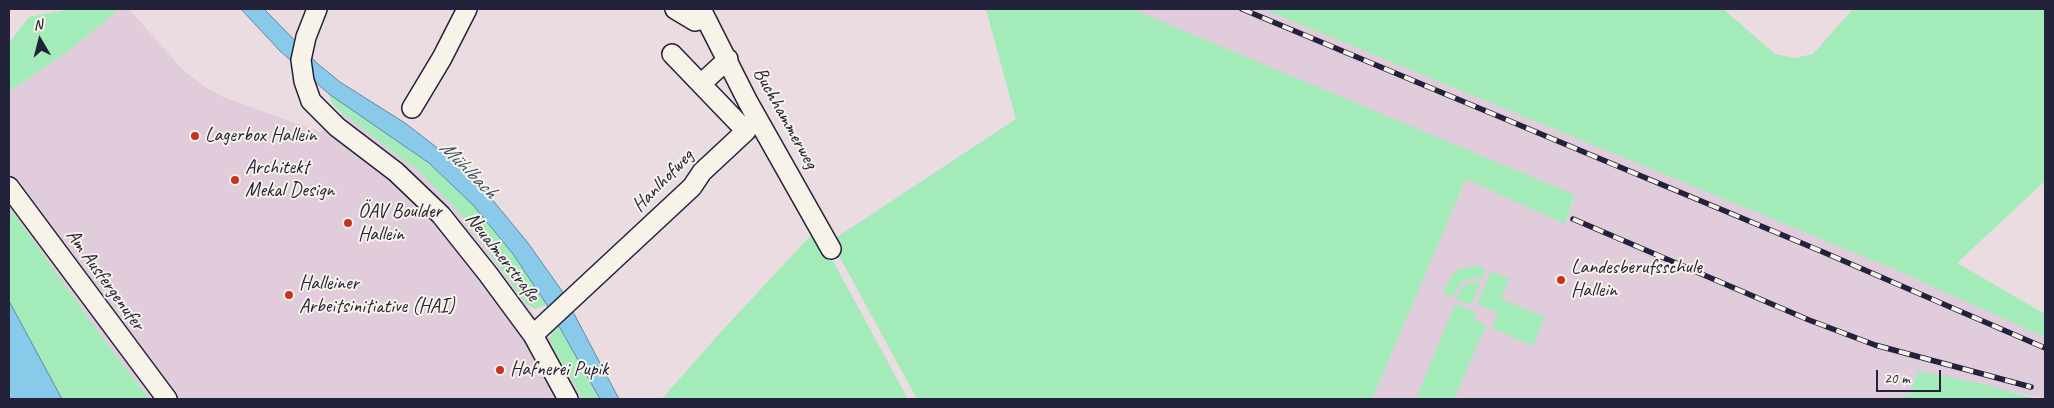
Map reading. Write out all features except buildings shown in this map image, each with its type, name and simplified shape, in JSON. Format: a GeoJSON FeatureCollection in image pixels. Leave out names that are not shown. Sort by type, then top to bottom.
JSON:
{"type":"FeatureCollection","features":[{"type":"Feature","properties":{"kind":"street"},"geometry":{"type":"LineString","coordinates":[[412,108],[442,58],[467,9]]}},
{"type":"Feature","properties":{"kind":"street"},"geometry":{"type":"LineString","coordinates":[[675,9],[695,21],[703,14]]}},
{"type":"Feature","properties":{"kind":"street","name":"Neualmerstraße"},"geometry":{"type":"LineString","coordinates":[[315,14],[301,60],[304,81],[311,101],[331,123],[396,172],[441,215],[533,335],[568,399]]}},
{"type":"Feature","properties":{"kind":"street","name":"Buchhammerweg"},"geometry":{"type":"LineString","coordinates":[[703,14],[728,59],[748,102],[831,249]]}},
{"type":"Feature","properties":{"kind":"street","name":"Hanlhofweg"},"geometry":{"type":"LineString","coordinates":[[533,335],[692,187],[702,172],[746,131],[672,54]]}},
{"type":"Feature","properties":{"kind":"street"},"geometry":{"type":"LineString","coordinates":[[701,84],[728,59]]}},
{"type":"Feature","properties":{"kind":"street","name":"Am Ausfergenufer"},"geometry":{"type":"LineString","coordinates":[[9,187],[167,399]]}},
{"type":"Feature","properties":{"kind":"shaded area"},"geometry":{"type":"Polygon","coordinates":[[[120,9],[129,9],[183,70],[204,86],[223,97],[320,132],[342,113],[420,172],[463,217],[527,305],[550,338],[553,348],[583,399],[150,399],[113,352],[9,207],[9,92],[67,52],[120,9]]]}},
{"type":"Feature","properties":{"kind":"shaded area"},"geometry":{"type":"Polygon","coordinates":[[[1132,9],[1263,9],[1896,270],[2045,337],[2045,399],[1918,371],[1910,394],[1897,399],[1372,399],[1466,179],[1565,223],[1575,197],[1132,9]]]}},
{"type":"Feature","properties":{"kind":"green space"},"geometry":{"type":"Polygon","coordinates":[[[71,9],[120,9],[67,52],[9,92],[9,43],[29,17],[71,9]]]}},
{"type":"Feature","properties":{"kind":"green space"},"geometry":{"type":"Polygon","coordinates":[[[986,9],[1132,9],[1575,195],[1565,224],[1466,179],[1372,399],[917,399],[831,241],[1016,119],[986,9]]]}},
{"type":"Feature","properties":{"kind":"green space"},"geometry":{"type":"Polygon","coordinates":[[[1263,9],[1723,9],[1775,54],[1795,58],[1813,54],[1853,9],[2045,9],[2045,181],[1957,263],[2045,314],[2045,337],[1896,270],[1263,9]]]}},
{"type":"Feature","properties":{"kind":"green space"},"geometry":{"type":"Polygon","coordinates":[[[329,94],[429,163],[473,205],[513,254],[547,305],[535,309],[527,305],[463,217],[420,172],[333,105],[329,94]]]}},
{"type":"Feature","properties":{"kind":"green space"},"geometry":{"type":"Polygon","coordinates":[[[9,207],[113,352],[150,399],[62,399],[9,301],[9,207]]]}},
{"type":"Feature","properties":{"kind":"green space"},"geometry":{"type":"Polygon","coordinates":[[[816,230],[908,399],[662,399],[718,335],[816,230]]]}},
{"type":"Feature","properties":{"kind":"green space"},"geometry":{"type":"Polygon","coordinates":[[[1478,266],[1486,269],[1481,280],[1475,278],[1464,280],[1452,297],[1443,293],[1452,275],[1459,269],[1478,266]]]}},
{"type":"Feature","properties":{"kind":"green space"},"geometry":{"type":"Polygon","coordinates":[[[1491,271],[1509,279],[1501,299],[1545,317],[1533,346],[1492,328],[1498,313],[1477,304],[1491,271]]]}},
{"type":"Feature","properties":{"kind":"green space"},"geometry":{"type":"Polygon","coordinates":[[[1470,282],[1480,283],[1471,305],[1456,299],[1461,289],[1470,282]]]}},
{"type":"Feature","properties":{"kind":"green space"},"geometry":{"type":"Polygon","coordinates":[[[1455,304],[1477,313],[1474,320],[1486,325],[1454,399],[1416,399],[1455,304]]]}},
{"type":"Feature","properties":{"kind":"green space"},"geometry":{"type":"Polygon","coordinates":[[[558,326],[600,399],[583,399],[553,348],[550,338],[552,332],[558,326]]]}},
{"type":"Feature","properties":{"kind":"green space"},"geometry":{"type":"Polygon","coordinates":[[[1918,371],[1987,385],[2037,399],[1897,399],[1910,394],[1918,371]]]}},
{"type":"Feature","properties":{"kind":"water"},"geometry":{"type":"Polygon","coordinates":[[[241,9],[264,9],[318,64],[340,82],[405,123],[444,153],[481,186],[528,243],[562,291],[619,399],[600,399],[547,305],[513,254],[473,205],[429,163],[329,94],[280,51],[241,9]]]}},
{"type":"Feature","properties":{"kind":"water"},"geometry":{"type":"Polygon","coordinates":[[[9,301],[62,399],[9,399],[9,301]]]}},
{"type":"Feature","properties":{"kind":"railway"},"geometry":{"type":"LineString","coordinates":[[1242,9],[1823,252],[2045,348]]}},
{"type":"Feature","properties":{"kind":"railway"},"geometry":{"type":"LineString","coordinates":[[1573,219],[1809,320],[1875,345],[2031,387]]}},
{"type":"Feature","properties":{"kind":"place","name":"Lagerbox Hallein"},"geometry":{"type":"Point","coordinates":[195,136]}},
{"type":"Feature","properties":{"kind":"place","name":"Architekt Mekal Design"},"geometry":{"type":"Point","coordinates":[235,180]}},
{"type":"Feature","properties":{"kind":"place","name":"ÖAV Boulder Hallein"},"geometry":{"type":"Point","coordinates":[348,223]}},
{"type":"Feature","properties":{"kind":"place","name":"Landesberufsschule Hallein"},"geometry":{"type":"Point","coordinates":[1561,280]}},
{"type":"Feature","properties":{"kind":"place","name":"Halleiner Arbeitsinitiative (HAI)"},"geometry":{"type":"Point","coordinates":[289,295]}},
{"type":"Feature","properties":{"kind":"place","name":"Hafnerei Pupik"},"geometry":{"type":"Point","coordinates":[500,370]}},
{"type":"Feature","properties":{"kind":"water label","name":"Mühlbach"},"geometry":{"type":"Point","coordinates":[468,170]}}]}
